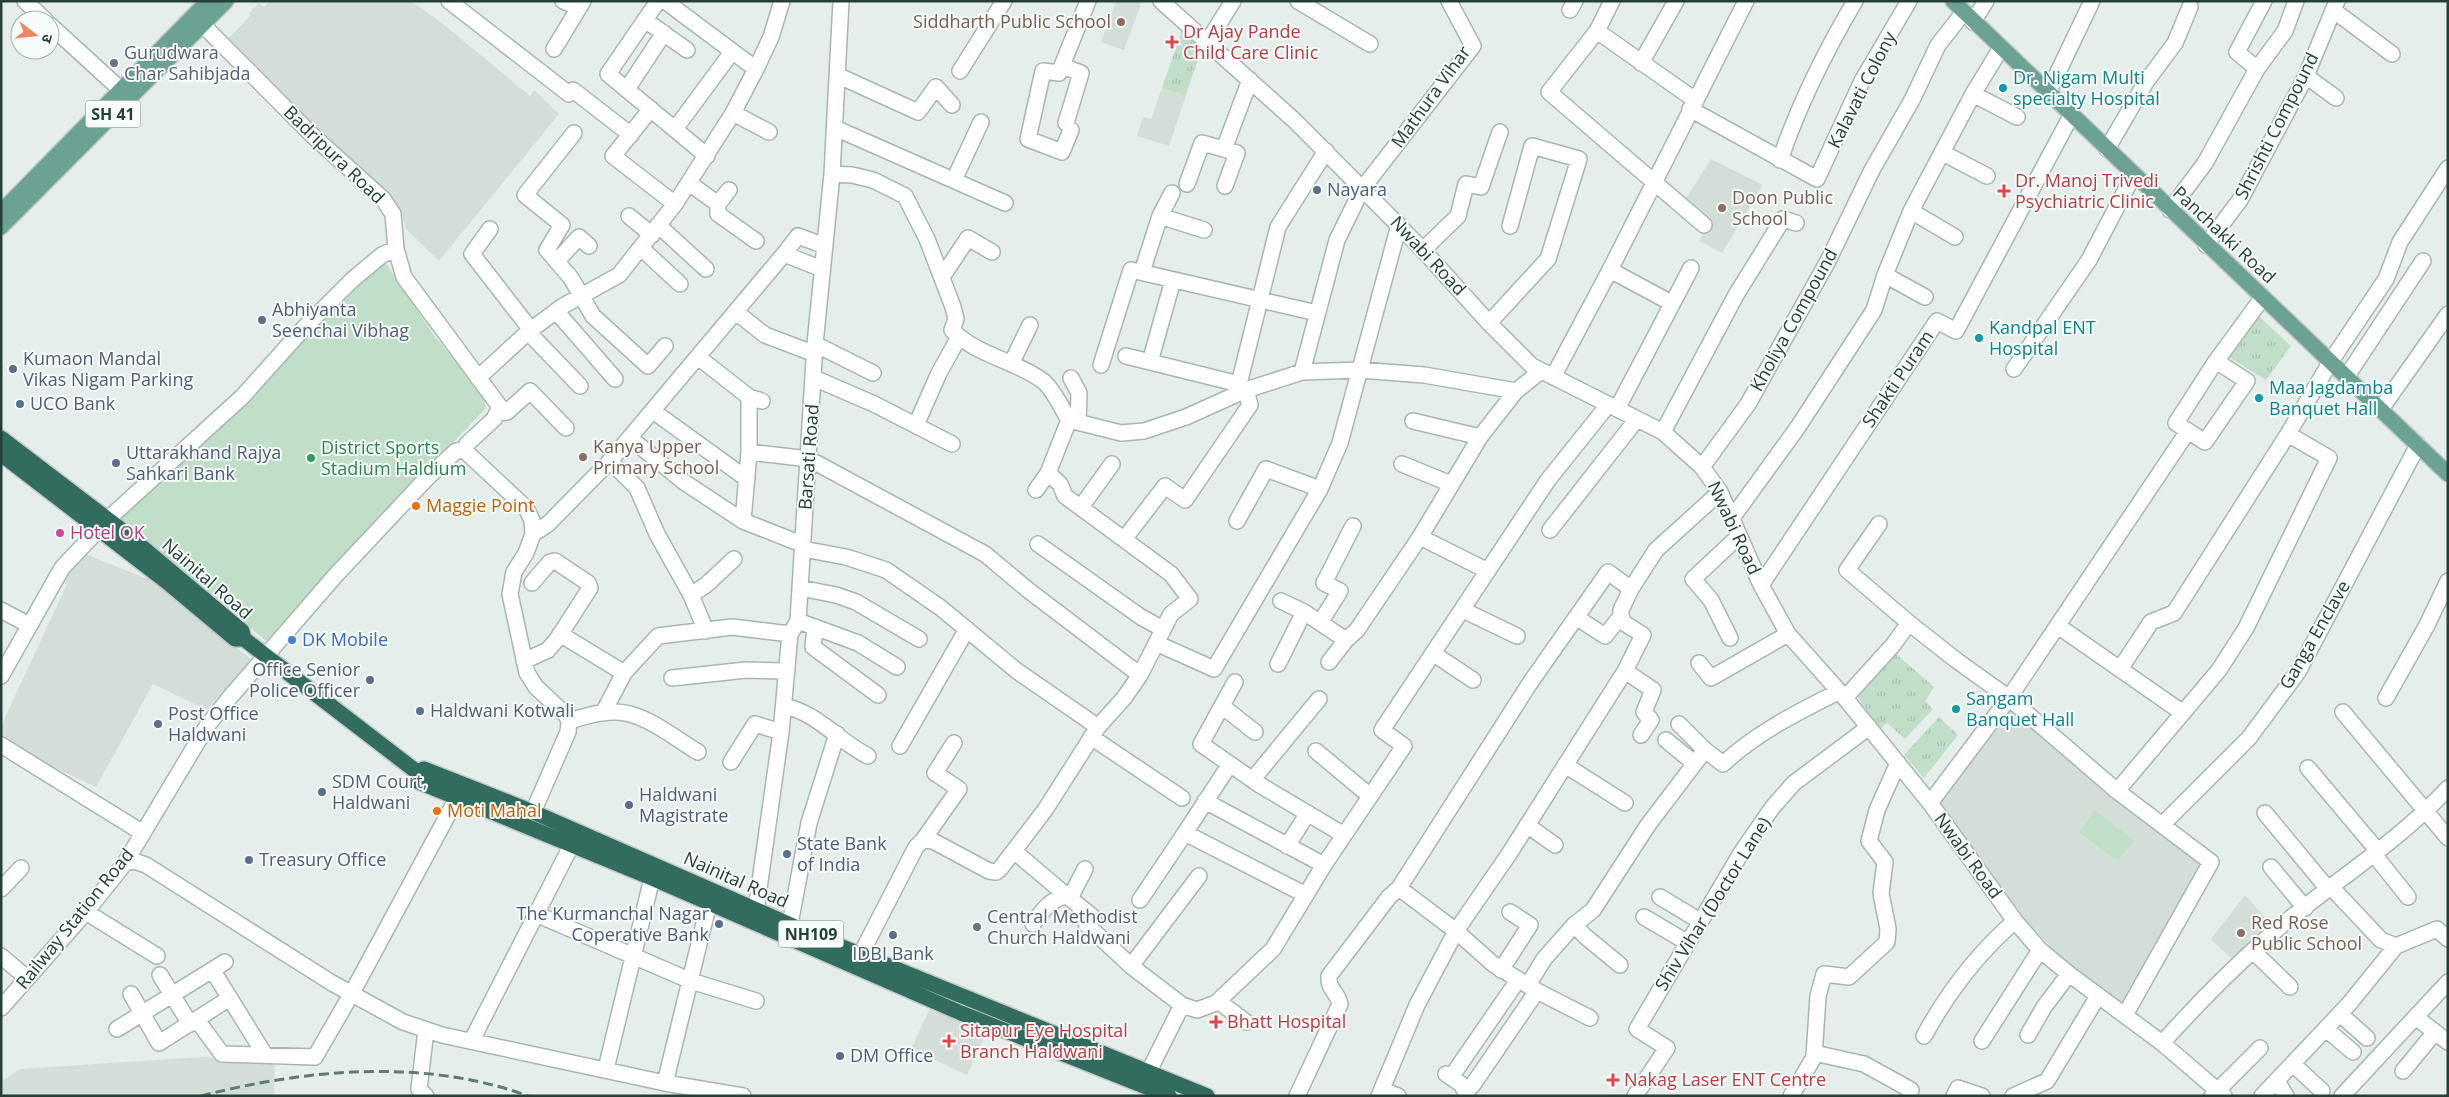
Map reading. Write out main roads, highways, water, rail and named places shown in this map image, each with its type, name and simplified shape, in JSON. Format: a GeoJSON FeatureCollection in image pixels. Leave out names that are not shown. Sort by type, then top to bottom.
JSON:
{"type":"FeatureCollection","features":[{"type":"Feature","properties":{"kind":"highway","name":"Nainital Road"},"geometry":{"type":"LineString","coordinates":[[1,438],[235,639],[244,639],[417,772],[419,782],[457,798],[529,819],[572,844],[654,872],[790,924],[1122,1069],[1169,1096]]}},
{"type":"Feature","properties":{"kind":"highway","name":"Nainital Road"},"geometry":{"type":"LineString","coordinates":[[1,454],[103,524]]}},
{"type":"Feature","properties":{"kind":"highway","name":"Nainital Road"},"geometry":{"type":"LineString","coordinates":[[417,772],[424,769],[529,819],[654,872],[709,903],[961,1013],[1122,1069],[1149,1071],[1207,1096]]}},
{"type":"Feature","properties":{"kind":"main road","name":"SH 41"},"geometry":{"type":"LineString","coordinates":[[198,20],[208,1]]}},
{"type":"Feature","properties":{"kind":"main road","name":"SH 41"},"geometry":{"type":"LineString","coordinates":[[1,227],[54,166],[198,20],[226,1]]}},
{"type":"Feature","properties":{"kind":"main road","name":"Panchakki Road"},"geometry":{"type":"LineString","coordinates":[[1953,1],[2049,91],[2206,245],[2347,376],[2448,474]]}},
{"type":"Feature","properties":{"kind":"main road","name":"SH 41"},"geometry":{"type":"LineString","coordinates":[[1,212],[54,166]]}},
{"type":"Feature","properties":{"kind":"railway"},"geometry":{"type":"LineString","coordinates":[[201,1096],[282,1079],[323,1074],[365,1072],[407,1072],[448,1076],[489,1084],[528,1096]]}},
{"type":"Feature","properties":{"kind":"place","name":"Siddharth Public School"},"geometry":{"type":"Point","coordinates":[1121,22]}},
{"type":"Feature","properties":{"kind":"place","name":"Dr Ajay Pande Child Care Clinic"},"geometry":{"type":"Point","coordinates":[1172,42]}},
{"type":"Feature","properties":{"kind":"place","name":"Gurudwara Char Sahibjada"},"geometry":{"type":"Point","coordinates":[114,63]}},
{"type":"Feature","properties":{"kind":"place","name":"Dr. Nigam Multi specialty Hospital"},"geometry":{"type":"Point","coordinates":[2003,88]}},
{"type":"Feature","properties":{"kind":"place","name":"Nayara"},"geometry":{"type":"Point","coordinates":[1317,190]}},
{"type":"Feature","properties":{"kind":"place","name":"Dr. Manoj Trivedi Psychiatric Clinic"},"geometry":{"type":"Point","coordinates":[2004,191]}},
{"type":"Feature","properties":{"kind":"place","name":"Doon Public School"},"geometry":{"type":"Point","coordinates":[1722,208]}},
{"type":"Feature","properties":{"kind":"place","name":"Abhiyanta Seenchai Vibhag"},"geometry":{"type":"Point","coordinates":[262,320]}},
{"type":"Feature","properties":{"kind":"place","name":"Kandpal ENT Hospital"},"geometry":{"type":"Point","coordinates":[1979,338]}},
{"type":"Feature","properties":{"kind":"place","name":"Kumaon Mandal Vikas Nigam Parking"},"geometry":{"type":"Point","coordinates":[13,369]}},
{"type":"Feature","properties":{"kind":"place","name":"Maa Jagdamba Banquet Hall"},"geometry":{"type":"Point","coordinates":[2259,398]}},
{"type":"Feature","properties":{"kind":"place","name":"UCO Bank"},"geometry":{"type":"Point","coordinates":[20,404]}},
{"type":"Feature","properties":{"kind":"place","name":"Kanya Upper Primary School"},"geometry":{"type":"Point","coordinates":[583,457]}},
{"type":"Feature","properties":{"kind":"place","name":"District Sports Stadium Haldium"},"geometry":{"type":"Point","coordinates":[311,458]}},
{"type":"Feature","properties":{"kind":"place","name":"Uttarakhand Rajya Sahkari Bank"},"geometry":{"type":"Point","coordinates":[116,463]}},
{"type":"Feature","properties":{"kind":"place","name":"Maggie Point"},"geometry":{"type":"Point","coordinates":[416,506]}},
{"type":"Feature","properties":{"kind":"place","name":"Hotel OK"},"geometry":{"type":"Point","coordinates":[60,533]}},
{"type":"Feature","properties":{"kind":"place","name":"DK Mobile"},"geometry":{"type":"Point","coordinates":[292,640]}},
{"type":"Feature","properties":{"kind":"place","name":"Office Senior Police Officer"},"geometry":{"type":"Point","coordinates":[370,680]}},
{"type":"Feature","properties":{"kind":"place","name":"Sangam Banquet Hall"},"geometry":{"type":"Point","coordinates":[1956,709]}},
{"type":"Feature","properties":{"kind":"place","name":"Haldwani Kotwali"},"geometry":{"type":"Point","coordinates":[420,711]}},
{"type":"Feature","properties":{"kind":"place","name":"Post Office Haldwani"},"geometry":{"type":"Point","coordinates":[158,724]}},
{"type":"Feature","properties":{"kind":"place","name":"SDM Court, Haldwani"},"geometry":{"type":"Point","coordinates":[322,792]}},
{"type":"Feature","properties":{"kind":"place","name":"Haldwani Magistrate"},"geometry":{"type":"Point","coordinates":[629,805]}},
{"type":"Feature","properties":{"kind":"place","name":"Moti Mahal"},"geometry":{"type":"Point","coordinates":[437,811]}},
{"type":"Feature","properties":{"kind":"place","name":"State Bank of India"},"geometry":{"type":"Point","coordinates":[787,854]}},
{"type":"Feature","properties":{"kind":"place","name":"Treasury Office"},"geometry":{"type":"Point","coordinates":[249,860]}},
{"type":"Feature","properties":{"kind":"place","name":"The Kurmanchal Nagar Coperative Bank"},"geometry":{"type":"Point","coordinates":[719,924]}},
{"type":"Feature","properties":{"kind":"place","name":"Central Methodist Church Haldwani"},"geometry":{"type":"Point","coordinates":[977,927]}},
{"type":"Feature","properties":{"kind":"place","name":"Red Rose Public School"},"geometry":{"type":"Point","coordinates":[2241,933]}},
{"type":"Feature","properties":{"kind":"place","name":"IDBI Bank"},"geometry":{"type":"Point","coordinates":[893,935]}},
{"type":"Feature","properties":{"kind":"place","name":"Bhatt Hospital"},"geometry":{"type":"Point","coordinates":[1216,1022]}},
{"type":"Feature","properties":{"kind":"place","name":"Sitapur Eye Hospital Branch Haldwani"},"geometry":{"type":"Point","coordinates":[949,1041]}},
{"type":"Feature","properties":{"kind":"place","name":"DM Office"},"geometry":{"type":"Point","coordinates":[840,1056]}},
{"type":"Feature","properties":{"kind":"place","name":"Nakag Laser ENT Centre"},"geometry":{"type":"Point","coordinates":[1613,1080]}}]}
